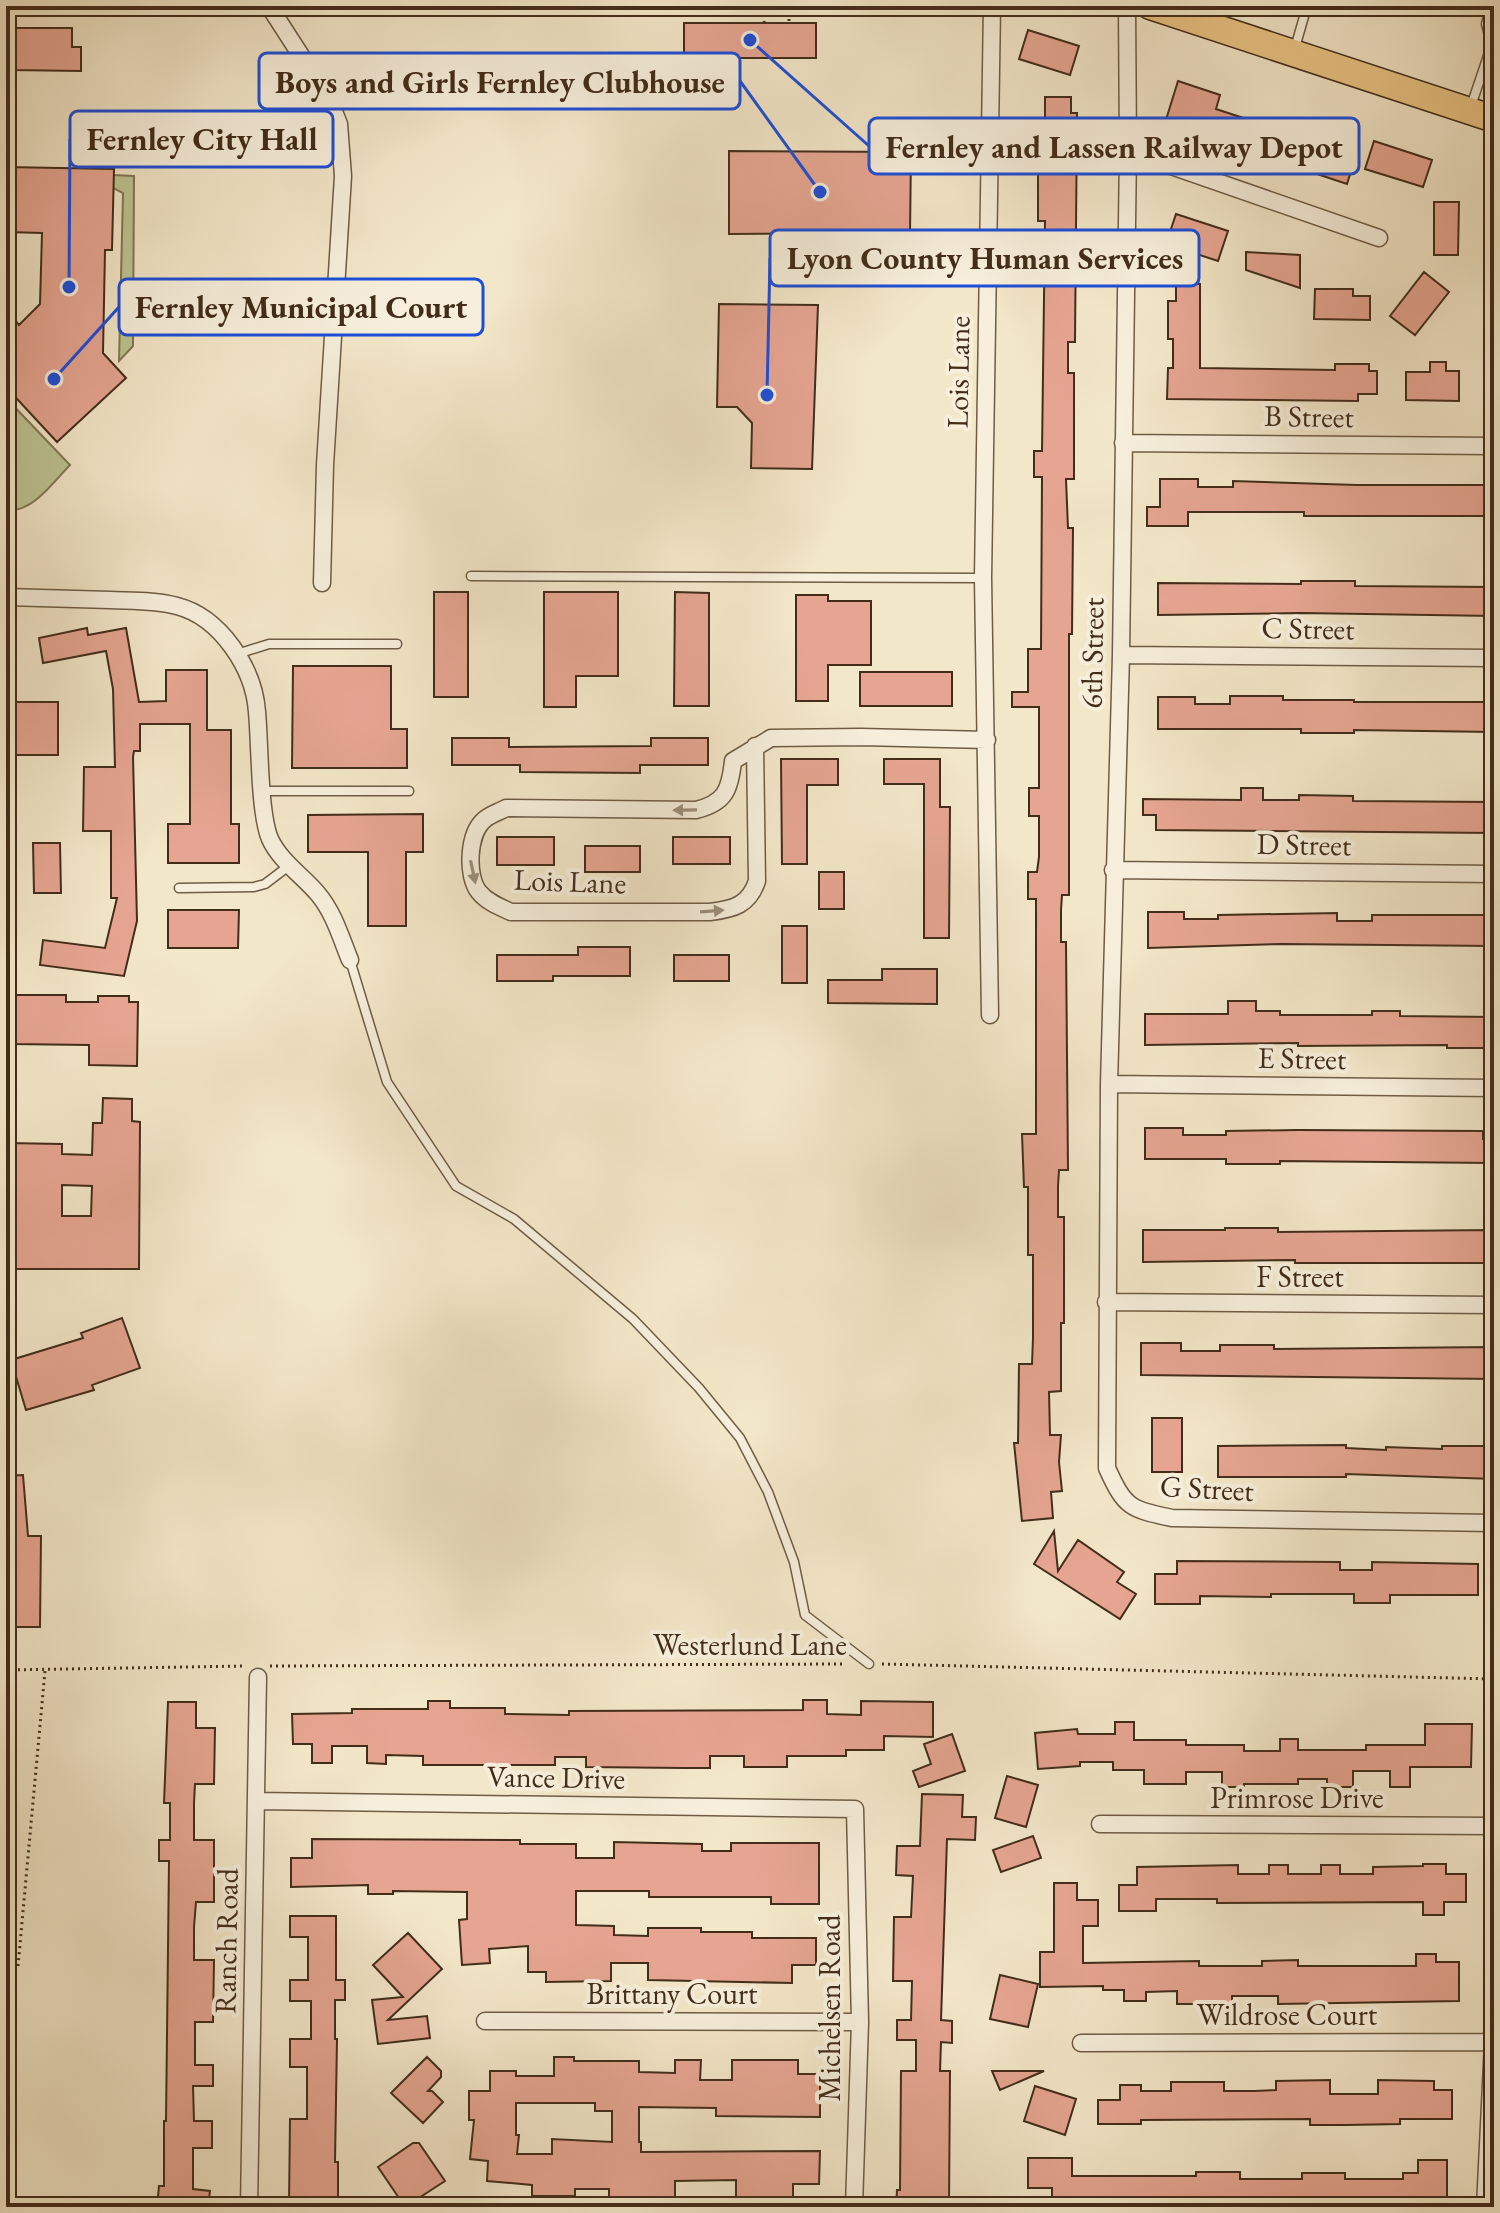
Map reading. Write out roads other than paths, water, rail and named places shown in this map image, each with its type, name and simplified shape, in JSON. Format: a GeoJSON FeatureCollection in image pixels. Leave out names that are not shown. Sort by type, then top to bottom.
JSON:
{"type":"FeatureCollection","features":[{"type":"Feature","properties":{"kind":"main road"},"geometry":{"type":"LineString","coordinates":[[1150,6],[1482,115]]}},
{"type":"Feature","properties":{"kind":"street"},"geometry":{"type":"LineString","coordinates":[[269,6],[329,99],[339,124],[342,163],[325,465],[322,583]]}},
{"type":"Feature","properties":{"kind":"street","name":"Lois Lane"},"geometry":{"type":"LineString","coordinates":[[990,1015],[983,578],[992,6]]}},
{"type":"Feature","properties":{"kind":"street","name":"6th Street"},"geometry":{"type":"LineString","coordinates":[[1106,1302],[1113,870],[1121,655],[1127,6]]}},
{"type":"Feature","properties":{"kind":"street"},"geometry":{"type":"LineString","coordinates":[[1128,151],[1379,238]]}},
{"type":"Feature","properties":{"kind":"street","name":"B Street"},"geometry":{"type":"LineString","coordinates":[[1123,443],[1494,446]]}},
{"type":"Feature","properties":{"kind":"street"},"geometry":{"type":"LineString","coordinates":[[6,597],[139,601],[177,605],[204,617],[237,654],[249,678],[257,706],[265,819],[271,839],[290,865],[321,897],[350,960]]}},
{"type":"Feature","properties":{"kind":"street","name":"C Street"},"geometry":{"type":"LineString","coordinates":[[1121,655],[1494,658]]}},
{"type":"Feature","properties":{"kind":"street"},"geometry":{"type":"LineString","coordinates":[[755,746],[771,738],[987,740]]}},
{"type":"Feature","properties":{"kind":"street","name":"Lois Lane"},"geometry":{"type":"LineString","coordinates":[[755,746],[757,881],[754,892],[742,905],[710,912],[511,912],[494,904],[477,890],[470,861],[471,844],[483,821],[492,815],[506,808],[696,810],[712,806],[724,795],[731,782],[733,761],[755,746]]}},
{"type":"Feature","properties":{"kind":"street","name":"D Street"},"geometry":{"type":"LineString","coordinates":[[1113,870],[1494,874]]}},
{"type":"Feature","properties":{"kind":"street","name":"E Street"},"geometry":{"type":"LineString","coordinates":[[1109,1084],[1494,1088]]}},
{"type":"Feature","properties":{"kind":"street","name":"F Street"},"geometry":{"type":"LineString","coordinates":[[1106,1302],[1494,1305]]}},
{"type":"Feature","properties":{"kind":"street","name":"G Street"},"geometry":{"type":"LineString","coordinates":[[1106,1302],[1107,1468],[1120,1496],[1137,1511],[1172,1518],[1494,1523]]}},
{"type":"Feature","properties":{"kind":"street","name":"Ranch Road"},"geometry":{"type":"LineString","coordinates":[[249,2207],[261,1669]]}},
{"type":"Feature","properties":{"kind":"street","name":"Vance Drive"},"geometry":{"type":"LineString","coordinates":[[257,1801],[855,1809]]}},
{"type":"Feature","properties":{"kind":"street","name":"Michelsen Road"},"geometry":{"type":"LineString","coordinates":[[854,2207],[860,2022],[855,1809]]}},
{"type":"Feature","properties":{"kind":"street","name":"Primrose Drive"},"geometry":{"type":"LineString","coordinates":[[1100,1824],[1494,1826]]}},
{"type":"Feature","properties":{"kind":"street","name":"Brittany Court"},"geometry":{"type":"LineString","coordinates":[[485,2021],[860,2022]]}},
{"type":"Feature","properties":{"kind":"street"},"geometry":{"type":"LineString","coordinates":[[1485,2207],[1494,2022]]}},
{"type":"Feature","properties":{"kind":"street","name":"Wildrose Court"},"geometry":{"type":"LineString","coordinates":[[1081,2043],[1493,2042]]}},
{"type":"Feature","properties":{"kind":"lane"},"geometry":{"type":"LineString","coordinates":[[1293,53],[1307,6]]}},
{"type":"Feature","properties":{"kind":"lane"},"geometry":{"type":"LineString","coordinates":[[1482,115],[1492,40],[1486,24],[1491,6]]}},
{"type":"Feature","properties":{"kind":"lane"},"geometry":{"type":"LineString","coordinates":[[471,576],[983,578]]}},
{"type":"Feature","properties":{"kind":"lane"},"geometry":{"type":"LineString","coordinates":[[237,654],[269,644],[397,644]]}},
{"type":"Feature","properties":{"kind":"lane"},"geometry":{"type":"LineString","coordinates":[[263,791],[409,791]]}},
{"type":"Feature","properties":{"kind":"lane"},"geometry":{"type":"LineString","coordinates":[[179,888],[254,887],[265,884],[290,865]]}},
{"type":"Feature","properties":{"kind":"lane"},"geometry":{"type":"LineString","coordinates":[[350,960],[387,1082],[456,1186],[514,1219],[633,1319],[699,1388],[740,1438],[768,1492],[794,1562],[805,1615],[869,1664]]}},
{"type":"Feature","properties":{"kind":"place","name":"Fernley and Lassen Railway Depot"},"geometry":{"type":"Point","coordinates":[750,40]}},
{"type":"Feature","properties":{"kind":"place","name":"Boys and Girls Fernley Clubhouse"},"geometry":{"type":"Point","coordinates":[820,192]}},
{"type":"Feature","properties":{"kind":"place","name":"Fernley City Hall"},"geometry":{"type":"Point","coordinates":[69,287]}},
{"type":"Feature","properties":{"kind":"place","name":"Fernley Municipal Court"},"geometry":{"type":"Point","coordinates":[54,379]}},
{"type":"Feature","properties":{"kind":"place","name":"Lyon County Human Services"},"geometry":{"type":"Point","coordinates":[767,395]}}]}
